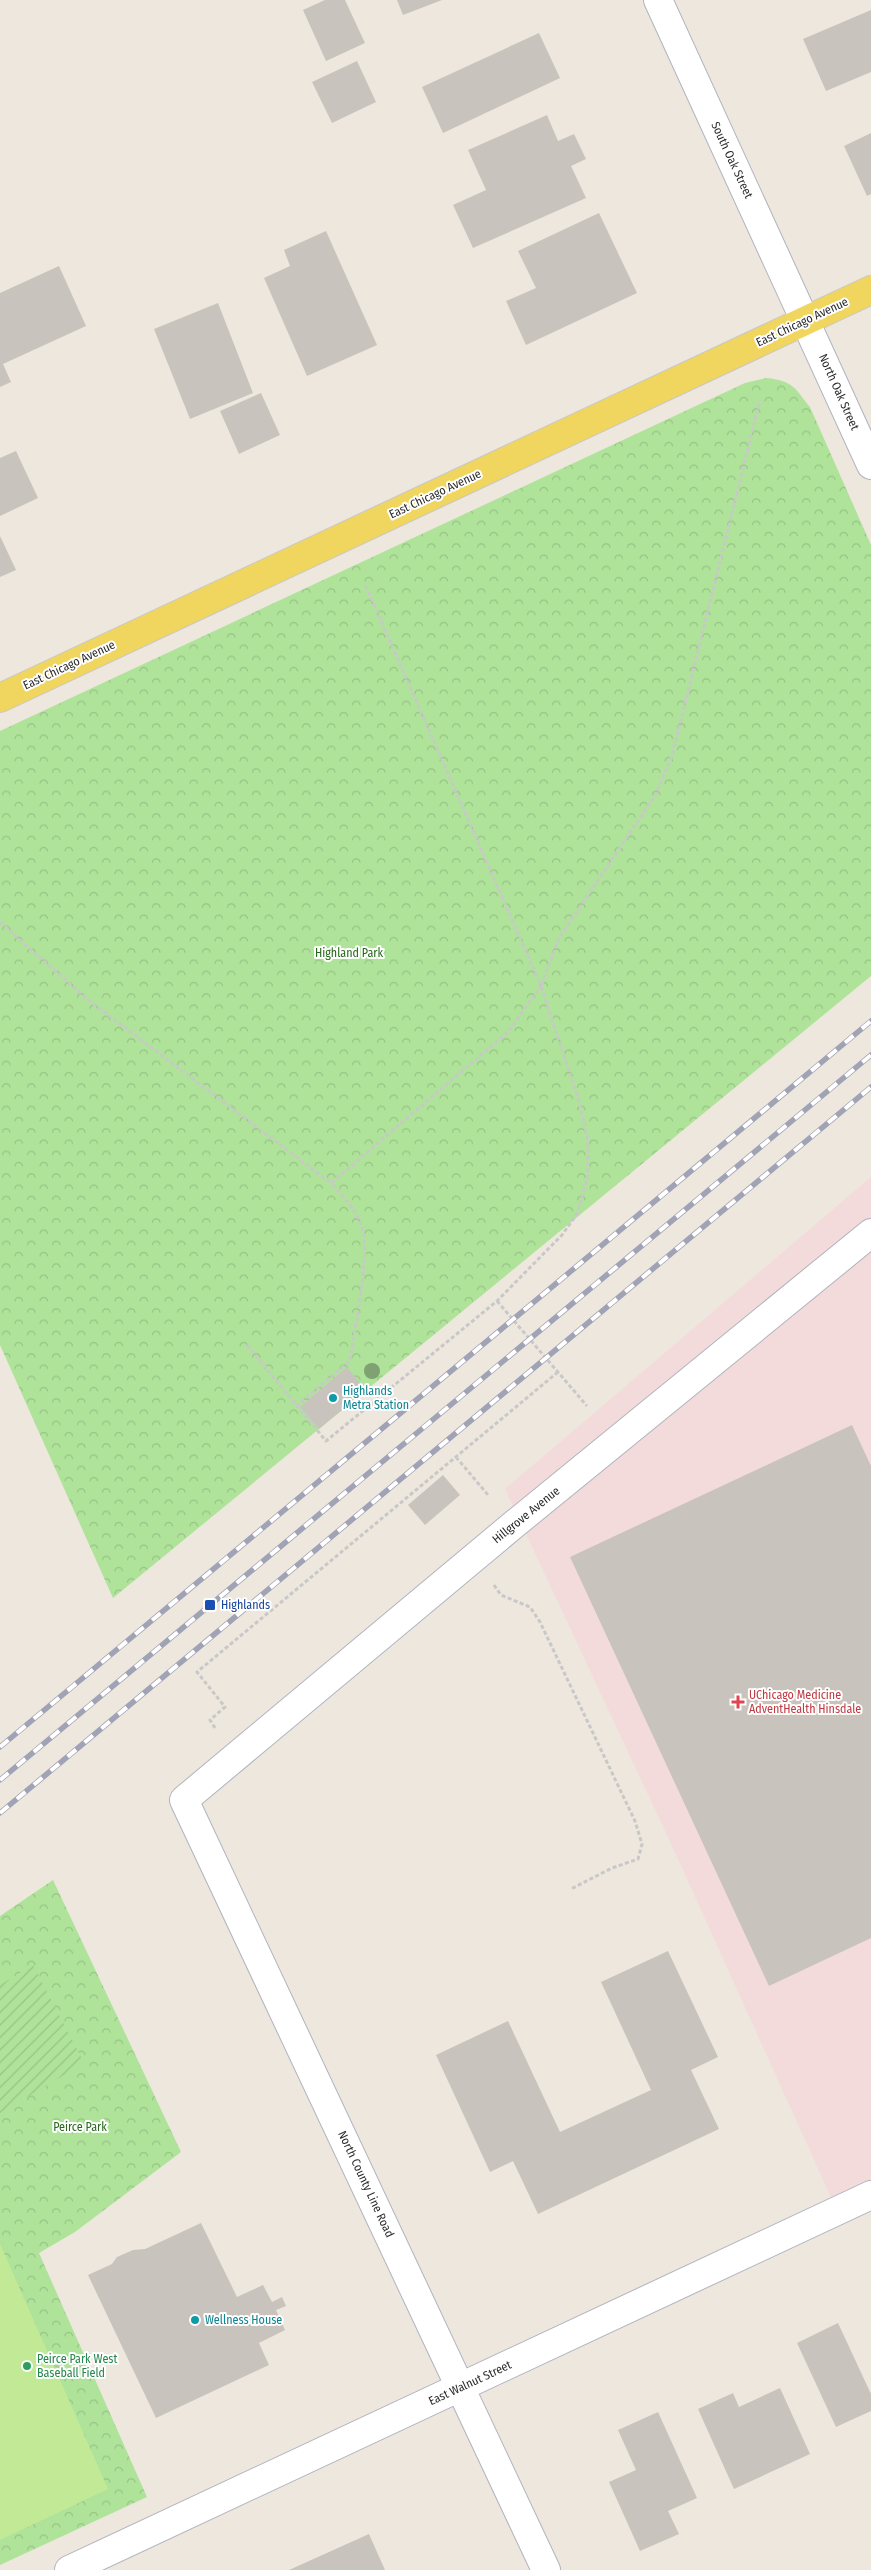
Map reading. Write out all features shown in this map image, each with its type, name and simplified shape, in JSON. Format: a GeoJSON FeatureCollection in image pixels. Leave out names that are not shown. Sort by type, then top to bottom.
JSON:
{"type":"FeatureCollection","features":[{"type":"Feature","properties":{"kind":"main road","name":"East Chicago Avenue"},"geometry":{"type":"LineString","coordinates":[[0,698],[871,290]]}},
{"type":"Feature","properties":{"kind":"street","name":"South Oak Street"},"geometry":{"type":"LineString","coordinates":[[658,0],[806,320]]}},
{"type":"Feature","properties":{"kind":"street","name":"North Oak Street"},"geometry":{"type":"LineString","coordinates":[[806,320],[871,465]]}},
{"type":"Feature","properties":{"kind":"street","name":"Hillgrove Avenue"},"geometry":{"type":"LineString","coordinates":[[184,1800],[505,1532],[871,1233]]}},
{"type":"Feature","properties":{"kind":"street","name":"North County Line Road"},"geometry":{"type":"LineString","coordinates":[[184,1800],[546,2570]]}},
{"type":"Feature","properties":{"kind":"street","name":"East Walnut Street"},"geometry":{"type":"LineString","coordinates":[[69,2570],[871,2195]]}},
{"type":"Feature","properties":{"kind":"path"},"geometry":{"type":"LineString","coordinates":[[331,1183],[508,1032],[541,986],[560,938],[656,794],[672,756],[760,400]]}},
{"type":"Feature","properties":{"kind":"path"},"geometry":{"type":"LineString","coordinates":[[247,1346],[326,1442],[497,1300],[562,1235],[577,1214],[588,1175],[588,1142],[580,1104],[541,986],[366,584]]}},
{"type":"Feature","properties":{"kind":"path"},"geometry":{"type":"LineString","coordinates":[[0,922],[87,999],[331,1183],[350,1203],[364,1231],[364,1259],[350,1361],[296,1406]]}},
{"type":"Feature","properties":{"kind":"path"},"geometry":{"type":"LineString","coordinates":[[497,1300],[587,1406]]}},
{"type":"Feature","properties":{"kind":"path"},"geometry":{"type":"LineString","coordinates":[[218,1734],[210,1720],[225,1708],[196,1672],[558,1372]]}},
{"type":"Feature","properties":{"kind":"path"},"geometry":{"type":"LineString","coordinates":[[456,1457],[488,1495]]}},
{"type":"Feature","properties":{"kind":"path"},"geometry":{"type":"LineString","coordinates":[[494,1585],[501,1595],[530,1607],[540,1622],[635,1821],[642,1844],[638,1859],[612,1868],[571,1890]]}},
{"type":"Feature","properties":{"kind":"shaded area","name":"UChicago Medicine AdventHealth Hinsdale"},"geometry":{"type":"Polygon","coordinates":[[[871,1177],[871,2187],[834,2204],[673,1848],[505,1489],[871,1177]]]}},
{"type":"Feature","properties":{"kind":"green space","name":"Highland Park"},"geometry":{"type":"Polygon","coordinates":[[[766,378],[788,383],[810,407],[871,545],[871,976],[113,1598],[0,1345],[0,731],[745,383],[766,378]]]}},
{"type":"Feature","properties":{"kind":"green space","name":"Peirce Park"},"geometry":{"type":"Polygon","coordinates":[[[53,1880],[181,2152],[75,2232],[39,2253],[147,2497],[0,2565],[0,1916],[53,1880]]]}},
{"type":"Feature","properties":{"kind":"green space"},"geometry":{"type":"Polygon","coordinates":[[[33,1965],[84,2063],[0,2113],[0,1985],[33,1965]]]}},
{"type":"Feature","properties":{"kind":"green space","name":"Peirce Park West Baseball Field"},"geometry":{"type":"Polygon","coordinates":[[[0,2244],[108,2489],[0,2540],[0,2244]]]}},
{"type":"Feature","properties":{"kind":"building"},"geometry":{"type":"Polygon","coordinates":[[[325,0],[345,0],[365,43],[326,61],[303,10],[325,0]]]}},
{"type":"Feature","properties":{"kind":"building"},"geometry":{"type":"Polygon","coordinates":[[[397,0],[442,0],[403,15],[397,0]]]}},
{"type":"Feature","properties":{"kind":"building"},"geometry":{"type":"Polygon","coordinates":[[[871,10],[871,72],[826,91],[803,39],[871,10]]]}},
{"type":"Feature","properties":{"kind":"building"},"geometry":{"type":"Polygon","coordinates":[[[539,33],[560,78],[443,133],[422,87],[539,33]]]}},
{"type":"Feature","properties":{"kind":"building"},"geometry":{"type":"Polygon","coordinates":[[[357,61],[376,102],[332,123],[312,82],[357,61]]]}},
{"type":"Feature","properties":{"kind":"building"},"geometry":{"type":"Polygon","coordinates":[[[547,115],[558,141],[574,134],[586,159],[571,166],[586,198],[473,248],[453,205],[486,190],[468,150],[547,115]]]}},
{"type":"Feature","properties":{"kind":"building"},"geometry":{"type":"Polygon","coordinates":[[[871,133],[871,194],[867,196],[844,146],[871,133]]]}},
{"type":"Feature","properties":{"kind":"building"},"geometry":{"type":"Polygon","coordinates":[[[599,213],[637,293],[526,345],[506,301],[536,288],[518,251],[599,213]]]}},
{"type":"Feature","properties":{"kind":"building"},"geometry":{"type":"Polygon","coordinates":[[[326,231],[377,345],[307,376],[264,278],[290,266],[284,250],[326,231]]]}},
{"type":"Feature","properties":{"kind":"building"},"geometry":{"type":"Polygon","coordinates":[[[59,266],[86,326],[3,364],[11,382],[0,387],[0,293],[59,266]]]}},
{"type":"Feature","properties":{"kind":"building"},"geometry":{"type":"Polygon","coordinates":[[[218,303],[253,393],[190,419],[154,329],[218,303]]]}},
{"type":"Feature","properties":{"kind":"building"},"geometry":{"type":"Polygon","coordinates":[[[261,393],[280,435],[239,454],[220,411],[261,393]]]}},
{"type":"Feature","properties":{"kind":"building"},"geometry":{"type":"Polygon","coordinates":[[[16,451],[38,498],[0,516],[0,458],[16,451]]]}},
{"type":"Feature","properties":{"kind":"building"},"geometry":{"type":"Polygon","coordinates":[[[0,536],[16,570],[0,577],[0,536]]]}},
{"type":"Feature","properties":{"kind":"building","name":"Highlands Metra Station"},"geometry":{"type":"Polygon","coordinates":[[[347,1367],[366,1390],[319,1429],[300,1407],[347,1367]]]}},
{"type":"Feature","properties":{"kind":"building"},"geometry":{"type":"Polygon","coordinates":[[[852,1425],[871,1466],[871,1938],[769,1986],[570,1557],[852,1425]]]}},
{"type":"Feature","properties":{"kind":"building"},"geometry":{"type":"Polygon","coordinates":[[[443,1475],[460,1495],[425,1525],[408,1505],[443,1475]]]}},
{"type":"Feature","properties":{"kind":"building"},"geometry":{"type":"Polygon","coordinates":[[[668,1951],[718,2057],[691,2070],[719,2129],[538,2214],[513,2161],[490,2172],[436,2055],[508,2021],[560,2132],[651,2090],[601,1982],[668,1951]]]}},
{"type":"Feature","properties":{"kind":"building","name":"Wellness House"},"geometry":{"type":"Polygon","coordinates":[[[201,2223],[237,2297],[263,2285],[272,2302],[282,2297],[286,2306],[276,2310],[285,2330],[259,2343],[269,2365],[156,2418],[88,2275],[112,2264],[117,2257],[133,2250],[145,2249],[201,2223]]]}},
{"type":"Feature","properties":{"kind":"building"},"geometry":{"type":"Polygon","coordinates":[[[838,2323],[871,2394],[871,2411],[836,2427],[797,2343],[838,2323]]]}},
{"type":"Feature","properties":{"kind":"building"},"geometry":{"type":"Polygon","coordinates":[[[780,2388],[810,2454],[734,2489],[698,2409],[733,2393],[739,2407],[780,2388]]]}},
{"type":"Feature","properties":{"kind":"building"},"geometry":{"type":"Polygon","coordinates":[[[658,2412],[697,2498],[668,2511],[679,2534],[640,2551],[609,2482],[636,2470],[618,2430],[658,2412]]]}},
{"type":"Feature","properties":{"kind":"building"},"geometry":{"type":"Polygon","coordinates":[[[369,2534],[385,2570],[289,2570],[369,2534]]]}},
{"type":"Feature","properties":{"kind":"railway"},"geometry":{"type":"LineString","coordinates":[[0,1747],[871,1021]]}},
{"type":"Feature","properties":{"kind":"railway"},"geometry":{"type":"LineString","coordinates":[[0,1780],[871,1055]]}},
{"type":"Feature","properties":{"kind":"railway"},"geometry":{"type":"LineString","coordinates":[[0,1813],[871,1087]]}},
{"type":"Feature","properties":{"kind":"place","name":"Highlands Metra Station"},"geometry":{"type":"Point","coordinates":[333,1398]}},
{"type":"Feature","properties":{"kind":"place","name":"Highlands"},"geometry":{"type":"Point","coordinates":[210,1605]}},
{"type":"Feature","properties":{"kind":"place","name":"UChicago Medicine AdventHealth Hinsdale"},"geometry":{"type":"Point","coordinates":[738,1702]}},
{"type":"Feature","properties":{"kind":"place","name":"Wellness House"},"geometry":{"type":"Point","coordinates":[195,2320]}},
{"type":"Feature","properties":{"kind":"place","name":"Peirce Park West Baseball Field"},"geometry":{"type":"Point","coordinates":[27,2366]}}]}
